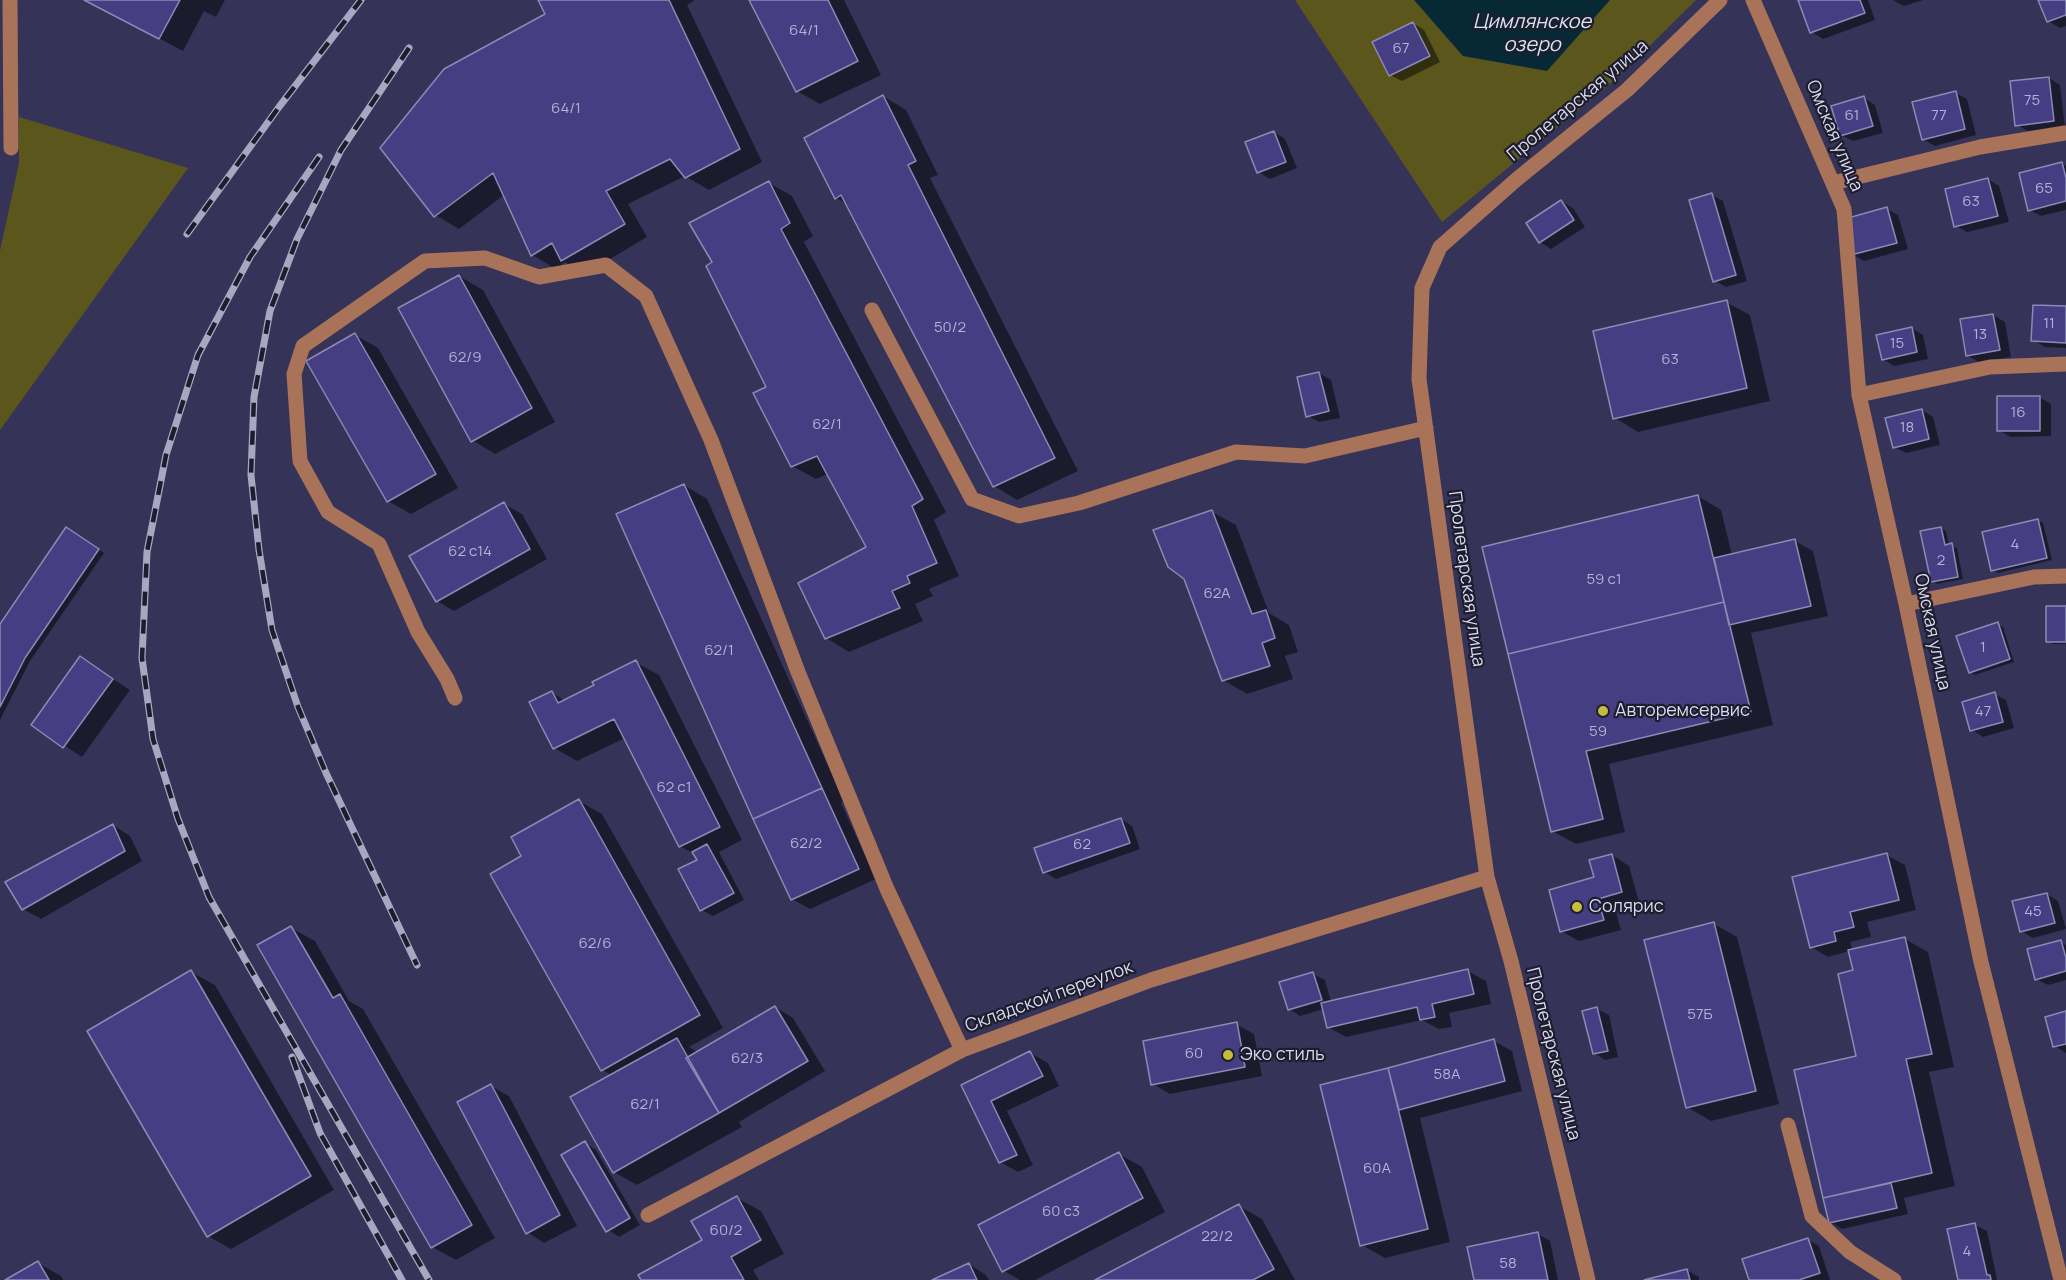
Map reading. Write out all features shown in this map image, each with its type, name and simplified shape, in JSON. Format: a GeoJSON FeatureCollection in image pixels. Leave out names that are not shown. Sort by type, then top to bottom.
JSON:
{"type":"FeatureCollection","features":[{"type":"Feature","properties":{"kind":"street"},"geometry":{"type":"LineString","coordinates":[[10,0],[11,148]]}},
{"type":"Feature","properties":{"kind":"street","name":"Пролетарская улица"},"geometry":{"type":"LineString","coordinates":[[1588,1280],[1511,961],[1487,877],[1419,379],[1422,288],[1440,247],[1517,179],[1627,90],[1720,0]]}},
{"type":"Feature","properties":{"kind":"street","name":"Омская улица"},"geometry":{"type":"LineString","coordinates":[[1753,0],[1844,208],[1859,395],[1906,604],[1981,962],[2061,1280]]}},
{"type":"Feature","properties":{"kind":"street"},"geometry":{"type":"LineString","coordinates":[[1833,183],[1980,147],[2064,133]]}},
{"type":"Feature","properties":{"kind":"street"},"geometry":{"type":"LineString","coordinates":[[456,698],[447,678],[418,632],[380,544],[328,512],[300,461],[294,374],[303,346],[425,261],[484,258],[539,278],[606,266],[646,296],[651,307],[711,440],[798,672],[887,889],[962,1050]]}},
{"type":"Feature","properties":{"kind":"street"},"geometry":{"type":"LineString","coordinates":[[873,310],[972,499],[1019,516],[1079,503],[1236,452],[1305,456],[1426,428]]}},
{"type":"Feature","properties":{"kind":"street"},"geometry":{"type":"LineString","coordinates":[[1859,395],[1990,367],[2066,364]]}},
{"type":"Feature","properties":{"kind":"street"},"geometry":{"type":"LineString","coordinates":[[1906,604],[2034,577],[2066,576]]}},
{"type":"Feature","properties":{"kind":"street","name":"Складской переулок"},"geometry":{"type":"LineString","coordinates":[[648,1215],[962,1050],[1151,980],[1487,877]]}},
{"type":"Feature","properties":{"kind":"street"},"geometry":{"type":"LineString","coordinates":[[1788,1125],[1812,1216],[1850,1252],[1894,1280]]}},
{"type":"Feature","properties":{"kind":"shaded area"},"geometry":{"type":"Polygon","coordinates":[[[1295,0],[1696,0],[1616,79],[1442,222],[1295,0]]]}},
{"type":"Feature","properties":{"kind":"shaded area"},"geometry":{"type":"Polygon","coordinates":[[[19,117],[188,168],[0,430],[0,251],[19,163],[19,117]]]}},
{"type":"Feature","properties":{"kind":"water","name":"Цимлянское озеро"},"geometry":{"type":"Polygon","coordinates":[[[1414,0],[1610,0],[1547,71],[1463,56],[1414,0]]]}},
{"type":"Feature","properties":{"kind":"building"},"geometry":{"type":"Polygon","coordinates":[[[84,0],[180,0],[159,39],[84,0]]]}},
{"type":"Feature","properties":{"kind":"building"},"geometry":{"type":"Polygon","coordinates":[[[538,0],[669,0],[740,149],[685,178],[670,159],[606,191],[625,224],[561,261],[552,243],[531,256],[493,173],[434,217],[380,148],[444,69],[545,14],[538,0]]]}},
{"type":"Feature","properties":{"kind":"building"},"geometry":{"type":"Polygon","coordinates":[[[749,0],[828,0],[858,61],[796,92],[749,0]]]}},
{"type":"Feature","properties":{"kind":"building"},"geometry":{"type":"Polygon","coordinates":[[[1798,0],[1860,0],[1865,13],[1810,33],[1798,0]]]}},
{"type":"Feature","properties":{"kind":"building"},"geometry":{"type":"Polygon","coordinates":[[[2038,0],[2066,0],[2066,15],[2047,22],[2038,0]]]}},
{"type":"Feature","properties":{"kind":"building"},"geometry":{"type":"Polygon","coordinates":[[[1413,22],[1430,56],[1389,76],[1372,42],[1413,22]]]}},
{"type":"Feature","properties":{"kind":"building"},"geometry":{"type":"Polygon","coordinates":[[[2049,77],[2054,121],[2015,126],[2010,81],[2049,77]]]}},
{"type":"Feature","properties":{"kind":"building"},"geometry":{"type":"Polygon","coordinates":[[[1956,91],[1965,129],[1922,140],[1912,102],[1956,91]]]}},
{"type":"Feature","properties":{"kind":"building"},"geometry":{"type":"Polygon","coordinates":[[[883,95],[916,161],[908,165],[1055,458],[993,487],[841,195],[835,199],[804,138],[883,95]]]}},
{"type":"Feature","properties":{"kind":"building"},"geometry":{"type":"Polygon","coordinates":[[[1864,96],[1873,126],[1840,136],[1831,106],[1864,96]]]}},
{"type":"Feature","properties":{"kind":"building"},"geometry":{"type":"Polygon","coordinates":[[[1274,131],[1286,162],[1257,173],[1245,142],[1274,131]]]}},
{"type":"Feature","properties":{"kind":"building"},"geometry":{"type":"Polygon","coordinates":[[[2062,162],[2066,178],[2066,201],[2028,211],[2019,173],[2062,162]]]}},
{"type":"Feature","properties":{"kind":"building"},"geometry":{"type":"Polygon","coordinates":[[[1988,178],[1998,216],[1954,227],[1945,189],[1988,178]]]}},
{"type":"Feature","properties":{"kind":"building"},"geometry":{"type":"Polygon","coordinates":[[[769,181],[790,223],[781,229],[923,499],[912,506],[937,563],[907,576],[910,583],[892,591],[900,608],[825,639],[798,583],[866,547],[817,456],[791,467],[753,393],[766,387],[706,266],[712,262],[689,223],[769,181]]]}},
{"type":"Feature","properties":{"kind":"building"},"geometry":{"type":"Polygon","coordinates":[[[1712,193],[1736,275],[1713,282],[1689,200],[1712,193]]]}},
{"type":"Feature","properties":{"kind":"building"},"geometry":{"type":"Polygon","coordinates":[[[1561,200],[1574,220],[1539,243],[1526,223],[1561,200]]]}},
{"type":"Feature","properties":{"kind":"building"},"geometry":{"type":"Polygon","coordinates":[[[1887,207],[1897,243],[1851,255],[1841,220],[1887,207]]]}},
{"type":"Feature","properties":{"kind":"building"},"geometry":{"type":"Polygon","coordinates":[[[459,275],[532,408],[471,442],[398,308],[459,275]]]}},
{"type":"Feature","properties":{"kind":"building"},"geometry":{"type":"Polygon","coordinates":[[[1727,300],[1747,388],[1613,419],[1593,331],[1727,300]]]}},
{"type":"Feature","properties":{"kind":"building"},"geometry":{"type":"Polygon","coordinates":[[[2033,305],[2066,306],[2066,343],[2031,341],[2033,305]]]}},
{"type":"Feature","properties":{"kind":"building"},"geometry":{"type":"Polygon","coordinates":[[[1993,314],[2000,350],[1966,356],[1960,319],[1993,314]]]}},
{"type":"Feature","properties":{"kind":"building"},"geometry":{"type":"Polygon","coordinates":[[[1912,327],[1917,352],[1882,360],[1876,335],[1912,327]]]}},
{"type":"Feature","properties":{"kind":"building"},"geometry":{"type":"Polygon","coordinates":[[[355,333],[436,474],[387,502],[306,361],[355,333]]]}},
{"type":"Feature","properties":{"kind":"building"},"geometry":{"type":"Polygon","coordinates":[[[1319,372],[1329,411],[1306,417],[1297,377],[1319,372]]]}},
{"type":"Feature","properties":{"kind":"building"},"geometry":{"type":"Polygon","coordinates":[[[1997,396],[2040,396],[2040,431],[1997,431],[1997,396]]]}},
{"type":"Feature","properties":{"kind":"building"},"geometry":{"type":"Polygon","coordinates":[[[1922,409],[1929,439],[1893,448],[1885,418],[1922,409]]]}},
{"type":"Feature","properties":{"kind":"building"},"geometry":{"type":"Polygon","coordinates":[[[684,484],[822,788],[753,819],[616,514],[684,484]]]}},
{"type":"Feature","properties":{"kind":"building"},"geometry":{"type":"Polygon","coordinates":[[[1698,495],[1724,602],[1508,654],[1482,547],[1698,495]]]}},
{"type":"Feature","properties":{"kind":"building"},"geometry":{"type":"Polygon","coordinates":[[[504,502],[530,549],[436,602],[409,556],[504,502]]]}},
{"type":"Feature","properties":{"kind":"building"},"geometry":{"type":"Polygon","coordinates":[[[1212,510],[1252,614],[1266,610],[1275,638],[1262,643],[1270,666],[1222,681],[1184,579],[1168,567],[1153,530],[1212,510]]]}},
{"type":"Feature","properties":{"kind":"building"},"geometry":{"type":"Polygon","coordinates":[[[2038,519],[2047,558],[1991,571],[1982,532],[2038,519]]]}},
{"type":"Feature","properties":{"kind":"building"},"geometry":{"type":"Polygon","coordinates":[[[66,527],[99,549],[25,658],[0,707],[0,624],[66,527]]]}},
{"type":"Feature","properties":{"kind":"building"},"geometry":{"type":"Polygon","coordinates":[[[1941,527],[1945,545],[1952,543],[1958,577],[1931,582],[1920,531],[1941,527]]]}},
{"type":"Feature","properties":{"kind":"building"},"geometry":{"type":"Polygon","coordinates":[[[1795,539],[1811,606],[1729,625],[1714,558],[1795,539]]]}},
{"type":"Feature","properties":{"kind":"building"},"geometry":{"type":"Polygon","coordinates":[[[1724,602],[1751,712],[1586,751],[1603,819],[1551,832],[1508,654],[1724,602]]]}},
{"type":"Feature","properties":{"kind":"building"},"geometry":{"type":"Polygon","coordinates":[[[2046,606],[2066,606],[2066,642],[2046,642],[2046,606]]]}},
{"type":"Feature","properties":{"kind":"building"},"geometry":{"type":"Polygon","coordinates":[[[1998,622],[2010,659],[1969,673],[1956,636],[1998,622]]]}},
{"type":"Feature","properties":{"kind":"building"},"geometry":{"type":"Polygon","coordinates":[[[80,656],[113,679],[63,748],[31,725],[80,656]]]}},
{"type":"Feature","properties":{"kind":"building"},"geometry":{"type":"Polygon","coordinates":[[[636,660],[720,827],[679,847],[614,719],[553,749],[529,702],[552,691],[558,703],[594,685],[592,682],[636,660]]]}},
{"type":"Feature","properties":{"kind":"building"},"geometry":{"type":"Polygon","coordinates":[[[1995,692],[2003,722],[1970,731],[1962,702],[1995,692]]]}},
{"type":"Feature","properties":{"kind":"building"},"geometry":{"type":"Polygon","coordinates":[[[822,788],[859,869],[791,900],[753,819],[822,788]]]}},
{"type":"Feature","properties":{"kind":"building"},"geometry":{"type":"Polygon","coordinates":[[[579,799],[700,1015],[601,1071],[490,874],[521,856],[511,837],[579,799]]]}},
{"type":"Feature","properties":{"kind":"building"},"geometry":{"type":"Polygon","coordinates":[[[1121,818],[1130,843],[1043,873],[1034,848],[1121,818]]]}},
{"type":"Feature","properties":{"kind":"building"},"geometry":{"type":"Polygon","coordinates":[[[113,824],[125,851],[22,910],[5,882],[113,824]]]}},
{"type":"Feature","properties":{"kind":"building"},"geometry":{"type":"Polygon","coordinates":[[[707,844],[734,893],[700,911],[678,869],[697,860],[692,852],[707,844]]]}},
{"type":"Feature","properties":{"kind":"building"},"geometry":{"type":"Polygon","coordinates":[[[1887,853],[1899,900],[1850,912],[1854,927],[1834,932],[1836,941],[1810,948],[1792,877],[1887,853]]]}},
{"type":"Feature","properties":{"kind":"building"},"geometry":{"type":"Polygon","coordinates":[[[1612,854],[1622,892],[1598,899],[1604,920],[1560,932],[1549,890],[1594,877],[1589,860],[1612,854]]]}},
{"type":"Feature","properties":{"kind":"building"},"geometry":{"type":"Polygon","coordinates":[[[2047,893],[2055,923],[2020,932],[2012,901],[2047,893]]]}},
{"type":"Feature","properties":{"kind":"building"},"geometry":{"type":"Polygon","coordinates":[[[1714,922],[1756,1091],[1686,1108],[1644,940],[1714,922]]]}},
{"type":"Feature","properties":{"kind":"building"},"geometry":{"type":"Polygon","coordinates":[[[291,926],[333,998],[340,994],[472,1225],[431,1248],[257,945],[291,926]]]}},
{"type":"Feature","properties":{"kind":"building"},"geometry":{"type":"Polygon","coordinates":[[[1905,937],[1932,1054],[1906,1059],[1932,1173],[1823,1198],[1794,1070],[1856,1056],[1838,974],[1853,970],[1848,950],[1905,937]]]}},
{"type":"Feature","properties":{"kind":"building"},"geometry":{"type":"Polygon","coordinates":[[[2061,940],[2066,958],[2066,971],[2035,980],[2027,949],[2061,940]]]}},
{"type":"Feature","properties":{"kind":"building"},"geometry":{"type":"Polygon","coordinates":[[[1468,969],[1474,994],[1432,1004],[1435,1017],[1420,1020],[1417,1007],[1327,1028],[1321,1003],[1468,969]]]}},
{"type":"Feature","properties":{"kind":"building"},"geometry":{"type":"Polygon","coordinates":[[[191,970],[311,1176],[207,1237],[87,1031],[191,970]]]}},
{"type":"Feature","properties":{"kind":"building"},"geometry":{"type":"Polygon","coordinates":[[[1313,972],[1322,1000],[1288,1010],[1279,982],[1313,972]]]}},
{"type":"Feature","properties":{"kind":"building"},"geometry":{"type":"Polygon","coordinates":[[[775,1006],[808,1061],[719,1113],[686,1058],[775,1006]]]}},
{"type":"Feature","properties":{"kind":"building"},"geometry":{"type":"Polygon","coordinates":[[[1597,1007],[1608,1051],[1593,1054],[1582,1011],[1597,1007]]]}},
{"type":"Feature","properties":{"kind":"building"},"geometry":{"type":"Polygon","coordinates":[[[2066,1011],[2066,1044],[2053,1047],[2045,1017],[2066,1011]]]}},
{"type":"Feature","properties":{"kind":"building"},"geometry":{"type":"Polygon","coordinates":[[[1237,1022],[1245,1067],[1151,1085],[1143,1041],[1237,1022]]]}},
{"type":"Feature","properties":{"kind":"building"},"geometry":{"type":"Polygon","coordinates":[[[677,1038],[719,1113],[613,1173],[570,1097],[677,1038]]]}},
{"type":"Feature","properties":{"kind":"building"},"geometry":{"type":"Polygon","coordinates":[[[1494,1039],[1505,1081],[1399,1110],[1388,1068],[1494,1039]]]}},
{"type":"Feature","properties":{"kind":"building"},"geometry":{"type":"Polygon","coordinates":[[[1030,1051],[1043,1076],[991,1101],[1017,1155],[999,1163],[961,1085],[1030,1051]]]}},
{"type":"Feature","properties":{"kind":"building"},"geometry":{"type":"Polygon","coordinates":[[[1388,1068],[1428,1229],[1360,1246],[1320,1085],[1388,1068]]]}},
{"type":"Feature","properties":{"kind":"building"},"geometry":{"type":"Polygon","coordinates":[[[491,1084],[560,1215],[526,1234],[457,1102],[491,1084]]]}},
{"type":"Feature","properties":{"kind":"building"},"geometry":{"type":"Polygon","coordinates":[[[585,1141],[630,1218],[606,1232],[561,1155],[585,1141]]]}},
{"type":"Feature","properties":{"kind":"building"},"geometry":{"type":"Polygon","coordinates":[[[1119,1152],[1143,1198],[1002,1272],[978,1225],[1119,1152]]]}},
{"type":"Feature","properties":{"kind":"building"},"geometry":{"type":"Polygon","coordinates":[[[1891,1183],[1897,1208],[1829,1223],[1823,1198],[1891,1183]]]}},
{"type":"Feature","properties":{"kind":"building"},"geometry":{"type":"Polygon","coordinates":[[[737,1196],[761,1240],[731,1257],[744,1280],[641,1280],[638,1275],[702,1240],[691,1221],[737,1196]]]}},
{"type":"Feature","properties":{"kind":"building"},"geometry":{"type":"Polygon","coordinates":[[[1239,1204],[1274,1269],[1253,1280],[1095,1280],[1239,1204]]]}},
{"type":"Feature","properties":{"kind":"building"},"geometry":{"type":"Polygon","coordinates":[[[1975,1223],[1987,1275],[1990,1275],[1991,1280],[1958,1280],[1947,1229],[1975,1223]]]}},
{"type":"Feature","properties":{"kind":"building"},"geometry":{"type":"Polygon","coordinates":[[[1538,1232],[1548,1280],[1474,1280],[1467,1247],[1538,1232]]]}},
{"type":"Feature","properties":{"kind":"building"},"geometry":{"type":"Polygon","coordinates":[[[1808,1238],[1820,1273],[1799,1280],[1749,1280],[1742,1259],[1808,1238]]]}},
{"type":"Feature","properties":{"kind":"building"},"geometry":{"type":"Polygon","coordinates":[[[38,1261],[49,1280],[5,1280],[38,1261]]]}},
{"type":"Feature","properties":{"kind":"building"},"geometry":{"type":"Polygon","coordinates":[[[969,1263],[977,1280],[932,1280],[969,1263]]]}},
{"type":"Feature","properties":{"kind":"building"},"geometry":{"type":"Polygon","coordinates":[[[1687,1269],[1690,1280],[1644,1280],[1687,1269]]]}},
{"type":"Feature","properties":{"kind":"railway"},"geometry":{"type":"LineString","coordinates":[[187,234],[279,107],[361,0]]}},
{"type":"Feature","properties":{"kind":"railway"},"geometry":{"type":"LineString","coordinates":[[409,48],[341,150],[297,239],[270,311],[254,397],[251,475],[259,550],[272,630],[298,707],[326,773],[417,965]]}},
{"type":"Feature","properties":{"kind":"railway"},"geometry":{"type":"LineString","coordinates":[[319,157],[250,257],[198,355],[166,455],[147,552],[142,658],[153,739],[178,819],[209,897],[429,1280]]}},
{"type":"Feature","properties":{"kind":"railway"},"geometry":{"type":"LineString","coordinates":[[292,1057],[320,1133],[402,1280]]}},
{"type":"Feature","properties":{"kind":"place","name":"Авторемсервис"},"geometry":{"type":"Point","coordinates":[1603,711]}},
{"type":"Feature","properties":{"kind":"place","name":"Солярис"},"geometry":{"type":"Point","coordinates":[1577,907]}},
{"type":"Feature","properties":{"kind":"place","name":"Эко стиль"},"geometry":{"type":"Point","coordinates":[1228,1055]}}]}
